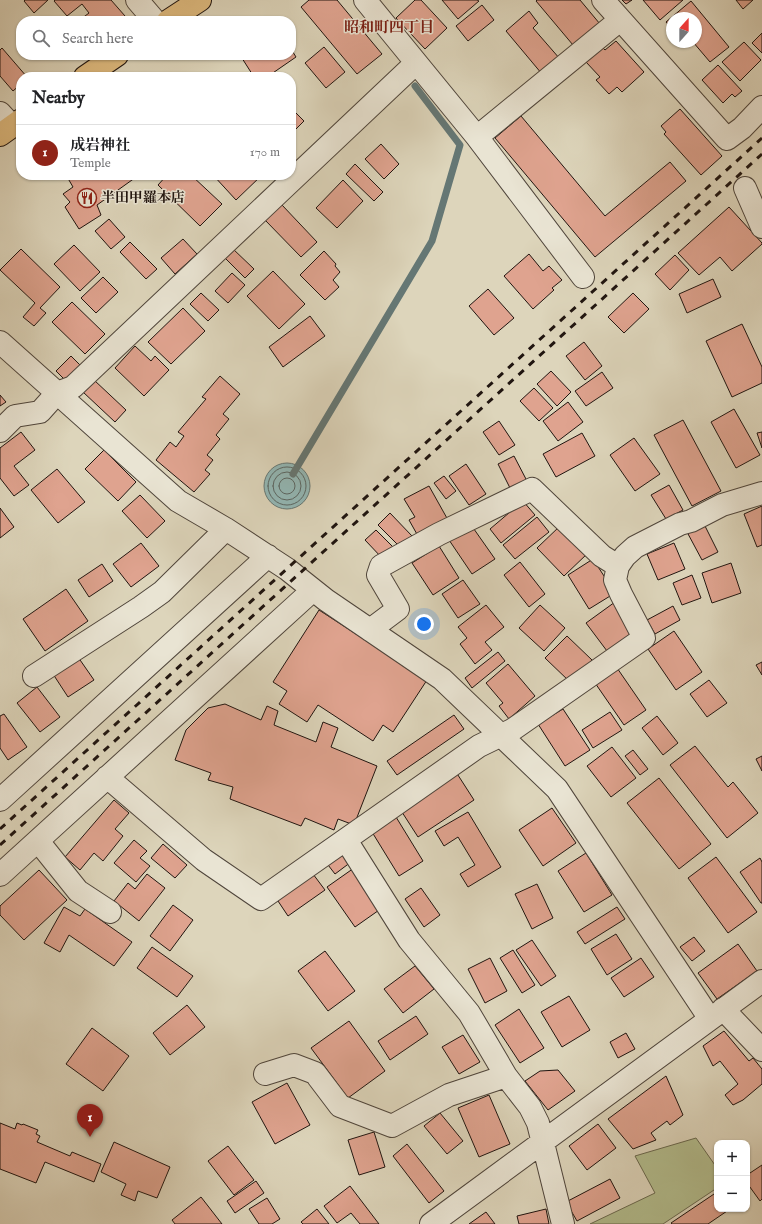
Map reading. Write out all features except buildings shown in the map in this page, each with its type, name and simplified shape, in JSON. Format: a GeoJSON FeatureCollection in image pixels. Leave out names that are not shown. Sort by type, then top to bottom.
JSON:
{"type":"FeatureCollection","features":[{"type":"Feature","properties":{"kind":"highway"},"geometry":{"type":"LineString","coordinates":[[176,16],[200,0]]}},
{"type":"Feature","properties":{"kind":"highway"},"geometry":{"type":"LineString","coordinates":[[92,72],[110,60]]}},
{"type":"Feature","properties":{"kind":"street"},"geometry":{"type":"LineString","coordinates":[[137,0],[151,16]]}},
{"type":"Feature","properties":{"kind":"street"},"geometry":{"type":"LineString","coordinates":[[365,0],[477,137],[583,277]]}},
{"type":"Feature","properties":{"kind":"street"},"geometry":{"type":"LineString","coordinates":[[603,0],[727,139],[742,128],[762,107]]}},
{"type":"Feature","properties":{"kind":"street"},"geometry":{"type":"LineString","coordinates":[[477,137],[620,20]]}},
{"type":"Feature","properties":{"kind":"street"},"geometry":{"type":"LineString","coordinates":[[296,177],[416,63]]}},
{"type":"Feature","properties":{"kind":"street"},"geometry":{"type":"LineString","coordinates":[[0,431],[15,416],[40,412],[58,393],[74,387],[292,180]]}},
{"type":"Feature","properties":{"kind":"street"},"geometry":{"type":"LineString","coordinates":[[745,188],[762,227]]}},
{"type":"Feature","properties":{"kind":"street"},"geometry":{"type":"LineString","coordinates":[[0,342],[178,501],[268,556],[326,600],[442,679],[557,789],[716,1014],[762,1050]]}},
{"type":"Feature","properties":{"kind":"street"},"geometry":{"type":"LineString","coordinates":[[370,630],[398,609],[378,574],[381,566],[439,534],[532,489],[602,556],[618,566]]}},
{"type":"Feature","properties":{"kind":"street"},"geometry":{"type":"LineString","coordinates":[[107,777],[204,860],[261,899],[473,751],[512,730],[644,638],[615,580],[618,566],[625,556],[635,547],[680,524],[722,505],[762,493]]}},
{"type":"Feature","properties":{"kind":"street"},"geometry":{"type":"LineString","coordinates":[[34,676],[162,592],[226,529]]}},
{"type":"Feature","properties":{"kind":"street"},"geometry":{"type":"LineString","coordinates":[[2,797],[268,556]]}},
{"type":"Feature","properties":{"kind":"street"},"geometry":{"type":"LineString","coordinates":[[0,875],[313,590]]}},
{"type":"Feature","properties":{"kind":"street"},"geometry":{"type":"LineString","coordinates":[[346,840],[409,940],[469,1013],[506,1076],[530,1107],[538,1123],[563,1224]]}},
{"type":"Feature","properties":{"kind":"street"},"geometry":{"type":"LineString","coordinates":[[38,841],[78,891],[110,912]]}},
{"type":"Feature","properties":{"kind":"street"},"geometry":{"type":"LineString","coordinates":[[431,1224],[762,981]]}},
{"type":"Feature","properties":{"kind":"street"},"geometry":{"type":"LineString","coordinates":[[264,1074],[294,1065],[315,1073],[340,1106],[392,1126],[449,1096],[506,1076]]}},
{"type":"Feature","properties":{"kind":"green space"},"geometry":{"type":"Polygon","coordinates":[[[696,1138],[714,1164],[714,1190],[663,1224],[590,1224],[655,1193],[635,1156],[696,1138]]]}},
{"type":"Feature","properties":{"kind":"water"},"geometry":{"type":"Polygon","coordinates":[[[283,463],[291,463],[300,467],[306,473],[310,486],[306,499],[300,505],[291,509],[283,509],[274,505],[268,499],[264,490],[264,482],[268,473],[274,467],[283,463]]]}},
{"type":"Feature","properties":{"kind":"waterway"},"geometry":{"type":"LineString","coordinates":[[293,474],[432,241],[460,145],[415,86]]}},
{"type":"Feature","properties":{"kind":"railway"},"geometry":{"type":"LineString","coordinates":[[0,829],[762,138]]}},
{"type":"Feature","properties":{"kind":"railway"},"geometry":{"type":"LineString","coordinates":[[0,845],[762,154]]}},
{"type":"Feature","properties":{"kind":"place","name":"半田甲羅本店"},"geometry":{"type":"Point","coordinates":[87,198]}},
{"type":"Feature","properties":{"kind":"place","name":"成岩神社"},"geometry":{"type":"Point","coordinates":[90,1137]}},
{"type":"Feature","properties":{"kind":"district","name":"昭和町四丁目"},"geometry":{"type":"Point","coordinates":[389,27]}}]}
